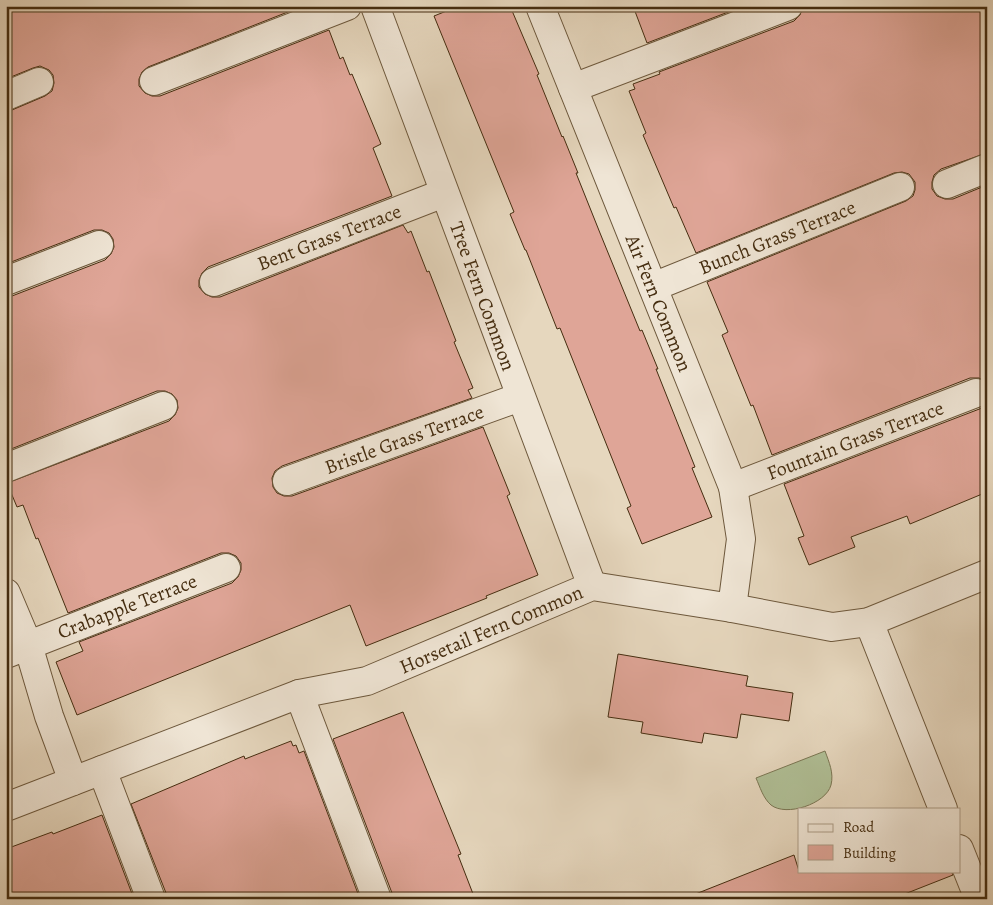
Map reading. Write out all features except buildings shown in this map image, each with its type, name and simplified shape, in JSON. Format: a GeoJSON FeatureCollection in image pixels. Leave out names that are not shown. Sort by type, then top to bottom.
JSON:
{"type":"FeatureCollection","features":[{"type":"Feature","properties":{"kind":"street"},"geometry":{"type":"LineString","coordinates":[[154,81],[347,6]]}},
{"type":"Feature","properties":{"kind":"street","name":"Tree Fern Common"},"geometry":{"type":"LineString","coordinates":[[375,6],[520,398],[592,586]]}},
{"type":"Feature","properties":{"kind":"street","name":"Air Fern Common"},"geometry":{"type":"LineString","coordinates":[[540,6],[733,487],[741,539],[732,608]]}},
{"type":"Feature","properties":{"kind":"street"},"geometry":{"type":"LineString","coordinates":[[573,88],[788,6]]}},
{"type":"Feature","properties":{"kind":"street"},"geometry":{"type":"LineString","coordinates":[[6,96],[39,82]]}},
{"type":"Feature","properties":{"kind":"street"},"geometry":{"type":"LineString","coordinates":[[947,184],[987,168]]}},
{"type":"Feature","properties":{"kind":"street","name":"Bunch Grass Terrace"},"geometry":{"type":"LineString","coordinates":[[653,287],[900,186]]}},
{"type":"Feature","properties":{"kind":"street","name":"Bent Grass Terrace"},"geometry":{"type":"LineString","coordinates":[[214,282],[444,193]]}},
{"type":"Feature","properties":{"kind":"street"},"geometry":{"type":"LineString","coordinates":[[6,281],[99,246]]}},
{"type":"Feature","properties":{"kind":"street","name":"Fountain Grass Terrace"},"geometry":{"type":"LineString","coordinates":[[733,487],[976,393]]}},
{"type":"Feature","properties":{"kind":"street","name":"Bristle Grass Terrace"},"geometry":{"type":"LineString","coordinates":[[286,481],[520,398]]}},
{"type":"Feature","properties":{"kind":"street"},"geometry":{"type":"LineString","coordinates":[[6,468],[162,406]]}},
{"type":"Feature","properties":{"kind":"street","name":"Crabapple Terrace"},"geometry":{"type":"LineString","coordinates":[[17,650],[226,568]]}},
{"type":"Feature","properties":{"kind":"street","name":"Horsetail Fern Common"},"geometry":{"type":"LineString","coordinates":[[6,807],[299,694],[367,681],[592,586],[732,608],[832,627],[868,622],[987,574]]}},
{"type":"Feature","properties":{"kind":"street"},"geometry":{"type":"LineString","coordinates":[[6,593],[17,650],[48,716],[73,781]]}},
{"type":"Feature","properties":{"kind":"street"},"geometry":{"type":"LineString","coordinates":[[868,622],[943,808]]}},
{"type":"Feature","properties":{"kind":"street"},"geometry":{"type":"LineString","coordinates":[[299,694],[377,899]]}},
{"type":"Feature","properties":{"kind":"street"},"geometry":{"type":"LineString","coordinates":[[102,770],[151,899]]}},
{"type":"Feature","properties":{"kind":"street"},"geometry":{"type":"LineString","coordinates":[[960,852],[979,899]]}},
{"type":"Feature","properties":{"kind":"green space"},"geometry":{"type":"Polygon","coordinates":[[[825,751],[831,768],[832,781],[828,792],[822,798],[805,807],[786,810],[771,805],[768,802],[756,778],[825,751]]]}}]}
